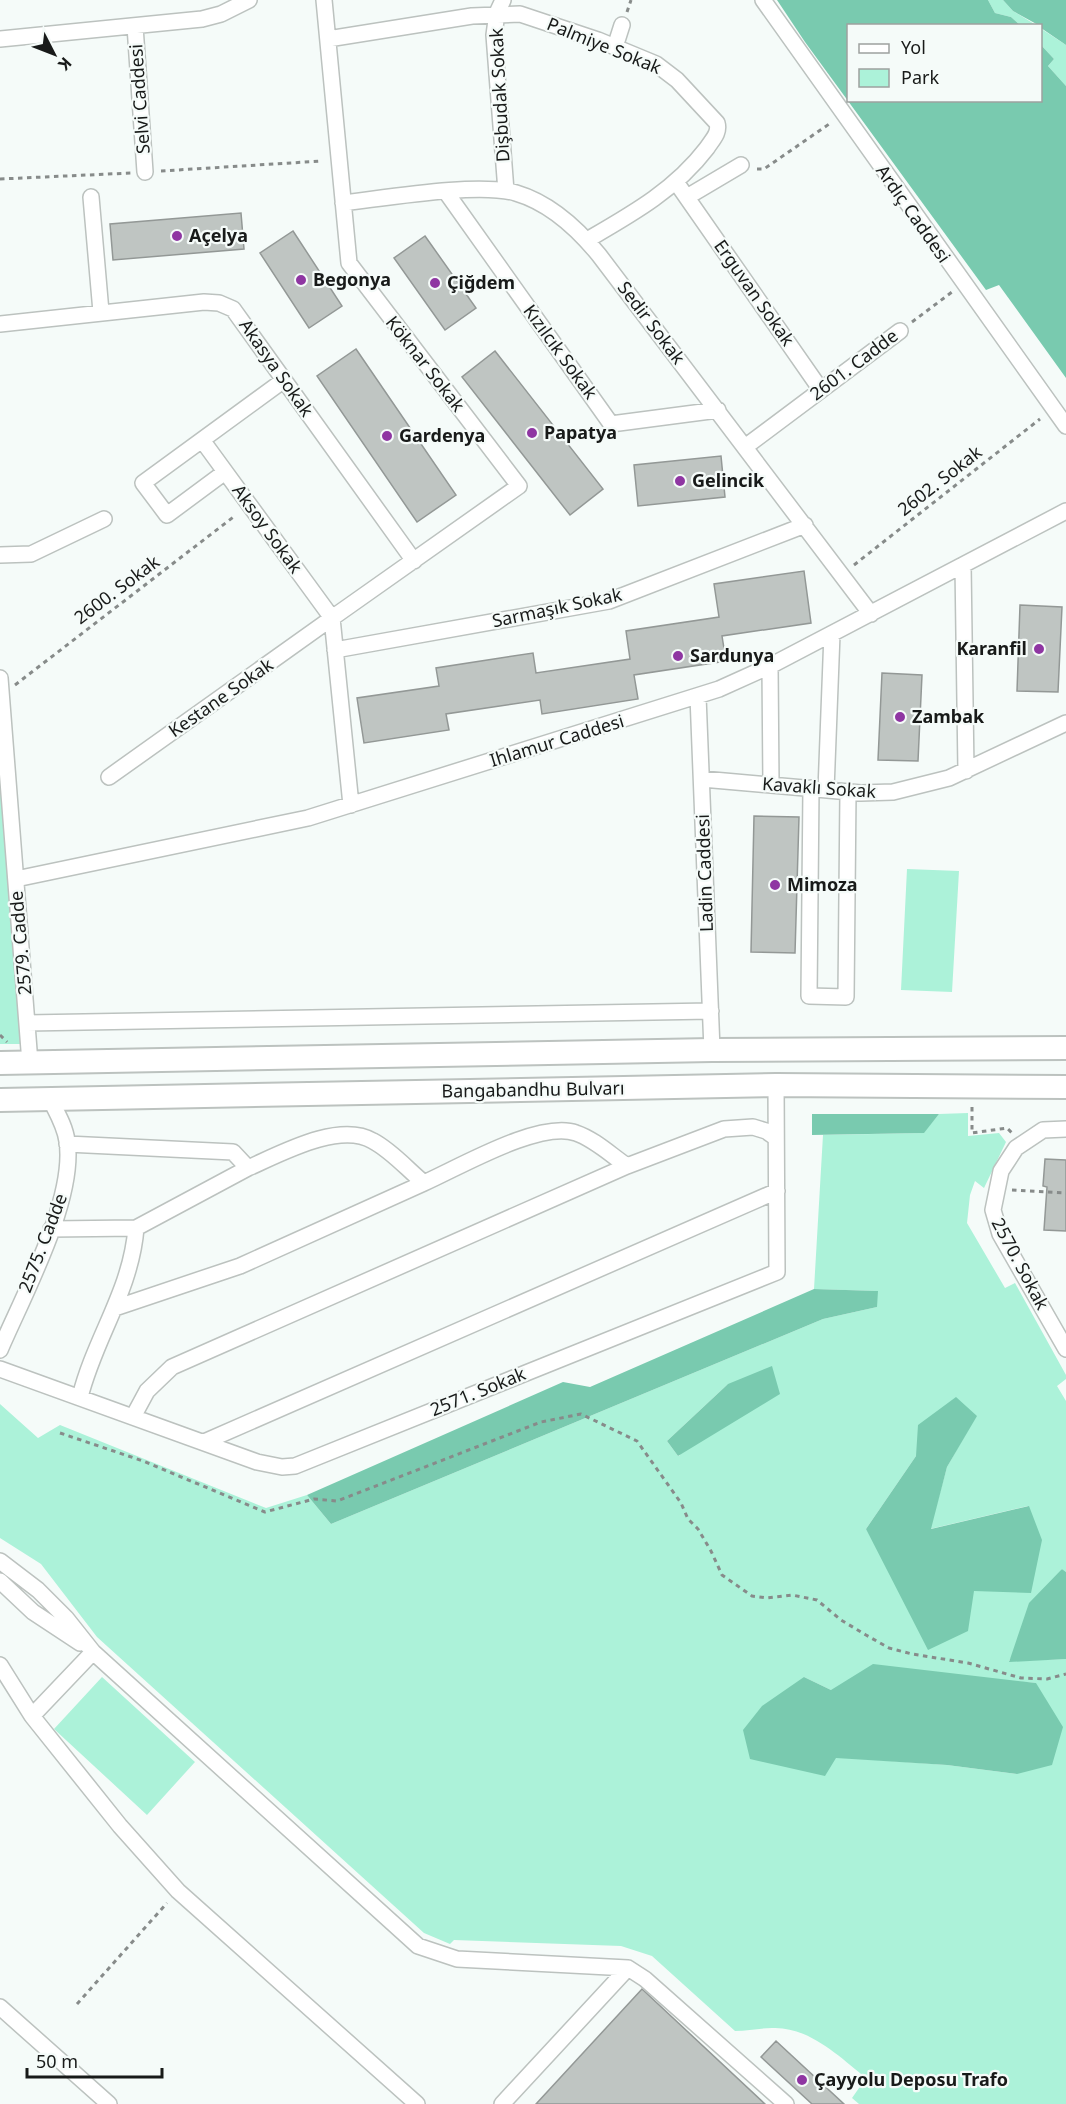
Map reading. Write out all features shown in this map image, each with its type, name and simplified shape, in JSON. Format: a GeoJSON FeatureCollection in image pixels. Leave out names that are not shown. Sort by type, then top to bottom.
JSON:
{"type":"FeatureCollection","features":[{"type":"Feature","properties":{"kind":"main road","name":"Bangabandhu Bulvarı"},"geometry":{"type":"LineString","coordinates":[[6,1055],[30,1063],[712,1050],[1066,1048]]}},
{"type":"Feature","properties":{"kind":"main road"},"geometry":{"type":"LineString","coordinates":[[30,1063],[50,1099]]}},
{"type":"Feature","properties":{"kind":"main road","name":"Bangabandhu Bulvarı"},"geometry":{"type":"LineString","coordinates":[[0,1100],[776,1085],[1066,1087]]}},
{"type":"Feature","properties":{"kind":"street"},"geometry":{"type":"LineString","coordinates":[[0,39],[202,19],[221,14],[249,0]]}},
{"type":"Feature","properties":{"kind":"street","name":"Köknar Sokak"},"geometry":{"type":"LineString","coordinates":[[324,0],[347,252],[352,268],[519,486],[332,618]]}},
{"type":"Feature","properties":{"kind":"street","name":"Ardıç Caddesi"},"geometry":{"type":"LineString","coordinates":[[762,0],[1066,426]]}},
{"type":"Feature","properties":{"kind":"street","name":"Palmiye Sokak"},"geometry":{"type":"LineString","coordinates":[[328,39],[500,7],[615,47],[664,69],[717,123],[715,137],[676,182],[641,208],[587,240]]}},
{"type":"Feature","properties":{"kind":"street","name":"Dişbudak Sokak"},"geometry":{"type":"LineString","coordinates":[[500,7],[494,36],[506,191]]}},
{"type":"Feature","properties":{"kind":"street"},"geometry":{"type":"LineString","coordinates":[[615,47],[622,25]]}},
{"type":"Feature","properties":{"kind":"street","name":"Selvi Caddesi"},"geometry":{"type":"LineString","coordinates":[[135,26],[145,172]]}},
{"type":"Feature","properties":{"kind":"street"},"geometry":{"type":"LineString","coordinates":[[687,197],[741,165]]}},
{"type":"Feature","properties":{"kind":"street","name":"Erguvan Sokak"},"geometry":{"type":"LineString","coordinates":[[676,182],[821,390]]}},
{"type":"Feature","properties":{"kind":"street","name":"Sedir Sokak"},"geometry":{"type":"LineString","coordinates":[[343,203],[446,192],[506,191],[538,202],[569,223],[587,240],[871,614]]}},
{"type":"Feature","properties":{"kind":"street","name":"Kızılcık Sokak"},"geometry":{"type":"LineString","coordinates":[[446,192],[611,424],[718,410]]}},
{"type":"Feature","properties":{"kind":"street"},"geometry":{"type":"LineString","coordinates":[[91,197],[101,312]]}},
{"type":"Feature","properties":{"kind":"street","name":"Akasya Sokak"},"geometry":{"type":"LineString","coordinates":[[0,324],[204,302],[227,305],[238,312],[414,561]]}},
{"type":"Feature","properties":{"kind":"street","name":"2601. Cadde"},"geometry":{"type":"LineString","coordinates":[[745,447],[900,331]]}},
{"type":"Feature","properties":{"kind":"street"},"geometry":{"type":"LineString","coordinates":[[225,472],[167,515],[143,483],[284,380]]}},
{"type":"Feature","properties":{"kind":"street","name":"Aksoy Sokak"},"geometry":{"type":"LineString","coordinates":[[202,440],[332,618]]}},
{"type":"Feature","properties":{"kind":"street","name":"Ihlamur Caddesi"},"geometry":{"type":"LineString","coordinates":[[16,879],[285,824],[698,696],[770,666],[1066,511]]}},
{"type":"Feature","properties":{"kind":"street"},"geometry":{"type":"LineString","coordinates":[[0,555],[31,554],[104,519]]}},
{"type":"Feature","properties":{"kind":"street","name":"Sarmaşık Sokak"},"geometry":{"type":"LineString","coordinates":[[335,650],[609,601],[805,525]]}},
{"type":"Feature","properties":{"kind":"street"},"geometry":{"type":"LineString","coordinates":[[963,565],[966,771]]}},
{"type":"Feature","properties":{"kind":"street"},"geometry":{"type":"LineString","coordinates":[[332,618],[351,805]]}},
{"type":"Feature","properties":{"kind":"street","name":"Kestane Sokak"},"geometry":{"type":"LineString","coordinates":[[109,777],[332,618]]}},
{"type":"Feature","properties":{"kind":"street"},"geometry":{"type":"LineString","coordinates":[[832,634],[819,789],[809,996],[846,997],[848,792]]}},
{"type":"Feature","properties":{"kind":"street"},"geometry":{"type":"LineString","coordinates":[[770,666],[771,785]]}},
{"type":"Feature","properties":{"kind":"street","name":"2579. Cadde"},"geometry":{"type":"LineString","coordinates":[[0,678],[30,1063]]}},
{"type":"Feature","properties":{"kind":"street","name":"Ladin Caddesi"},"geometry":{"type":"LineString","coordinates":[[698,696],[712,1050]]}},
{"type":"Feature","properties":{"kind":"street","name":"Kavaklı Sokak"},"geometry":{"type":"LineString","coordinates":[[702,779],[848,792],[893,792],[932,784],[966,771],[1066,723]]}},
{"type":"Feature","properties":{"kind":"street"},"geometry":{"type":"LineString","coordinates":[[27,1023],[711,1011]]}},
{"type":"Feature","properties":{"kind":"street","name":"2571. Sokak"},"geometry":{"type":"LineString","coordinates":[[0,1369],[269,1465],[295,1466],[777,1272],[776,1085]]}},
{"type":"Feature","properties":{"kind":"street","name":"2575. Cadde"},"geometry":{"type":"LineString","coordinates":[[0,1350],[51,1229],[67,1174],[67,1144],[64,1129],[50,1099]]}},
{"type":"Feature","properties":{"kind":"street"},"geometry":{"type":"LineString","coordinates":[[133,1417],[147,1391],[172,1367],[627,1166],[724,1129],[744,1126],[760,1128],[776,1138]]}},
{"type":"Feature","properties":{"kind":"street"},"geometry":{"type":"LineString","coordinates":[[1022,1142],[1043,1130],[1066,1128]]}},
{"type":"Feature","properties":{"kind":"street"},"geometry":{"type":"LineString","coordinates":[[116,1308],[240,1266],[531,1135],[558,1130],[576,1133],[627,1166]]}},
{"type":"Feature","properties":{"kind":"street"},"geometry":{"type":"LineString","coordinates":[[51,1229],[136,1228],[248,1168],[315,1140],[355,1136],[372,1140],[424,1183]]}},
{"type":"Feature","properties":{"kind":"street","name":"2570. Sokak"},"geometry":{"type":"LineString","coordinates":[[1022,1142],[1004,1165],[995,1189],[993,1210],[997,1227],[1066,1348]]}},
{"type":"Feature","properties":{"kind":"street"},"geometry":{"type":"LineString","coordinates":[[67,1144],[233,1152],[248,1168]]}},
{"type":"Feature","properties":{"kind":"street"},"geometry":{"type":"LineString","coordinates":[[204,1442],[777,1191]]}},
{"type":"Feature","properties":{"kind":"street"},"geometry":{"type":"LineString","coordinates":[[80,1397],[95,1349],[116,1308],[132,1264],[136,1228]]}},
{"type":"Feature","properties":{"kind":"street"},"geometry":{"type":"LineString","coordinates":[[0,1561],[38,1590],[66,1618],[93,1652]]}},
{"type":"Feature","properties":{"kind":"street"},"geometry":{"type":"LineString","coordinates":[[0,1581],[33,1612],[93,1652],[418,1946],[457,1959],[628,1968],[645,1979],[786,2104]]}},
{"type":"Feature","properties":{"kind":"street"},"geometry":{"type":"LineString","coordinates":[[32,1716],[93,1652]]}},
{"type":"Feature","properties":{"kind":"street"},"geometry":{"type":"LineString","coordinates":[[0,1665],[32,1716],[120,1826],[178,1891],[417,2104]]}},
{"type":"Feature","properties":{"kind":"street"},"geometry":{"type":"LineString","coordinates":[[502,2104],[628,1968]]}},
{"type":"Feature","properties":{"kind":"street"},"geometry":{"type":"LineString","coordinates":[[0,2007],[110,2104]]}},
{"type":"Feature","properties":{"kind":"path"},"geometry":{"type":"LineString","coordinates":[[741,165],[764,169],[843,114]]}},
{"type":"Feature","properties":{"kind":"path"},"geometry":{"type":"LineString","coordinates":[[0,179],[339,160]]}},
{"type":"Feature","properties":{"kind":"path","name":"2601. Cadde"},"geometry":{"type":"LineString","coordinates":[[900,331],[963,284]]}},
{"type":"Feature","properties":{"kind":"path","name":"2602. Sokak"},"geometry":{"type":"LineString","coordinates":[[842,575],[1054,409]]}},
{"type":"Feature","properties":{"kind":"path","name":"2600. Sokak"},"geometry":{"type":"LineString","coordinates":[[1,696],[250,505]]}},
{"type":"Feature","properties":{"kind":"path"},"geometry":{"type":"LineString","coordinates":[[0,1035],[6,1055]]}},
{"type":"Feature","properties":{"kind":"path"},"geometry":{"type":"LineString","coordinates":[[972,1086],[972,1133],[1007,1128],[1022,1142]]}},
{"type":"Feature","properties":{"kind":"path"},"geometry":{"type":"LineString","coordinates":[[995,1189],[1066,1193]]}},
{"type":"Feature","properties":{"kind":"path"},"geometry":{"type":"LineString","coordinates":[[60,1433],[143,1461],[265,1512],[314,1498],[337,1501],[542,1422],[581,1414],[637,1441],[681,1503],[688,1519],[698,1529],[722,1575],[752,1596],[767,1598],[792,1595],[817,1600],[841,1620],[889,1648],[968,1663],[1022,1678],[1047,1679],[1066,1674]]}},
{"type":"Feature","properties":{"kind":"path"},"geometry":{"type":"LineString","coordinates":[[77,2004],[178,1891]]}},
{"type":"Feature","properties":{"kind":"green space"},"geometry":{"type":"Polygon","coordinates":[[[777,0],[988,0],[995,13],[1011,17],[1019,24],[847,24],[847,100],[777,0]]]}},
{"type":"Feature","properties":{"kind":"green space"},"geometry":{"type":"Polygon","coordinates":[[[988,0],[1003,0],[1013,11],[1034,24],[1019,24],[1011,17],[995,13],[988,0]]]}},
{"type":"Feature","properties":{"kind":"green space"},"geometry":{"type":"Polygon","coordinates":[[[1003,0],[1066,0],[1066,45],[1042,29],[1042,24],[1036,24],[1013,11],[1003,0]]]}},
{"type":"Feature","properties":{"kind":"green space"},"geometry":{"type":"Polygon","coordinates":[[[1042,29],[1066,45],[1066,86],[1048,66],[1054,59],[1042,46],[1042,29]]]}},
{"type":"Feature","properties":{"kind":"green space"},"geometry":{"type":"Polygon","coordinates":[[[1042,46],[1054,59],[1048,66],[1066,86],[1066,378],[999,285],[986,290],[849,102],[1042,102],[1042,46]]]}},
{"type":"Feature","properties":{"kind":"green space"},"geometry":{"type":"Polygon","coordinates":[[[0,678],[29,1044],[0,1044],[0,678]]]}},
{"type":"Feature","properties":{"kind":"green space"},"geometry":{"type":"Polygon","coordinates":[[[907,869],[959,871],[952,992],[901,990],[907,869]]]}},
{"type":"Feature","properties":{"kind":"green space"},"geometry":{"type":"Polygon","coordinates":[[[968,1113],[968,1136],[999,1133],[1006,1142],[984,1188],[975,1181],[970,1195],[967,1223],[1005,1288],[1015,1283],[1066,1375],[1066,1379],[1057,1386],[1066,1401],[1066,1572],[1062,1569],[1009,1661],[1066,1659],[1066,2104],[859,2104],[852,2098],[866,2078],[823,2044],[811,2037],[785,2029],[735,2031],[652,1956],[621,1946],[454,1940],[450,1944],[424,1933],[97,1637],[41,1564],[0,1538],[0,1404],[38,1438],[60,1425],[266,1508],[307,1495],[331,1524],[823,1319],[877,1307],[877,1291],[814,1289],[823,1135],[923,1133],[939,1114],[968,1113]],[[728,1384],[667,1441],[678,1456],[679,1456],[728,1384]],[[976,1416],[916,1456],[866,1529],[974,1591],[1028,1506],[930,1529],[947,1467],[976,1416]],[[804,1677],[836,1757],[947,1765],[1017,1774],[1036,1683],[1011,1681],[831,1690],[804,1677]]]}},
{"type":"Feature","properties":{"kind":"green space"},"geometry":{"type":"Polygon","coordinates":[[[812,1114],[939,1114],[924,1133],[812,1135],[812,1114]]]}},
{"type":"Feature","properties":{"kind":"green space"},"geometry":{"type":"Polygon","coordinates":[[[814,1289],[878,1291],[877,1307],[823,1319],[331,1524],[307,1495],[563,1382],[590,1387],[814,1289]]]}},
{"type":"Feature","properties":{"kind":"green space"},"geometry":{"type":"Polygon","coordinates":[[[772,1366],[780,1394],[678,1456],[667,1441],[728,1384],[772,1366]]]}},
{"type":"Feature","properties":{"kind":"green space"},"geometry":{"type":"Polygon","coordinates":[[[956,1397],[977,1416],[947,1467],[931,1529],[1029,1506],[1042,1540],[1031,1593],[974,1591],[968,1631],[928,1650],[866,1529],[916,1456],[918,1425],[956,1397]]]}},
{"type":"Feature","properties":{"kind":"green space"},"geometry":{"type":"Polygon","coordinates":[[[1062,1569],[1066,1572],[1066,1659],[1009,1662],[1029,1603],[1062,1569]]]}},
{"type":"Feature","properties":{"kind":"green space"},"geometry":{"type":"Polygon","coordinates":[[[873,1664],[1036,1683],[1063,1727],[1052,1765],[1017,1774],[947,1765],[836,1758],[825,1776],[750,1759],[743,1730],[762,1706],[804,1677],[831,1690],[873,1664]]]}},
{"type":"Feature","properties":{"kind":"green space"},"geometry":{"type":"Polygon","coordinates":[[[102,1677],[195,1762],[147,1815],[54,1729],[102,1677]]]}},
{"type":"Feature","properties":{"kind":"building","name":"Açelya"},"geometry":{"type":"Polygon","coordinates":[[[241,213],[244,249],[113,260],[110,224],[241,213]]]}},
{"type":"Feature","properties":{"kind":"building","name":"Begonya"},"geometry":{"type":"Polygon","coordinates":[[[293,231],[342,306],[309,328],[260,253],[293,231]]]}},
{"type":"Feature","properties":{"kind":"building","name":"Çiğdem"},"geometry":{"type":"Polygon","coordinates":[[[425,236],[476,308],[445,330],[394,258],[425,236]]]}},
{"type":"Feature","properties":{"kind":"building","name":"Gardenya"},"geometry":{"type":"Polygon","coordinates":[[[356,349],[456,495],[417,522],[317,376],[356,349]]]}},
{"type":"Feature","properties":{"kind":"building","name":"Papatya"},"geometry":{"type":"Polygon","coordinates":[[[495,351],[603,489],[570,515],[462,377],[495,351]]]}},
{"type":"Feature","properties":{"kind":"building","name":"Gelincik"},"geometry":{"type":"Polygon","coordinates":[[[721,456],[725,497],[638,506],[634,465],[721,456]]]}},
{"type":"Feature","properties":{"kind":"building","name":"Sardunya"},"geometry":{"type":"Polygon","coordinates":[[[804,571],[811,623],[722,636],[726,661],[634,675],[638,699],[542,714],[540,700],[446,714],[449,730],[364,743],[357,698],[439,686],[436,668],[533,653],[536,673],[630,659],[626,631],[719,617],[714,584],[804,571]]]}},
{"type":"Feature","properties":{"kind":"building","name":"Karanfil"},"geometry":{"type":"Polygon","coordinates":[[[1020,605],[1062,607],[1058,692],[1017,691],[1020,605]]]}},
{"type":"Feature","properties":{"kind":"building","name":"Zambak"},"geometry":{"type":"Polygon","coordinates":[[[882,673],[922,675],[918,761],[878,760],[882,673]]]}},
{"type":"Feature","properties":{"kind":"building","name":"Mimoza"},"geometry":{"type":"Polygon","coordinates":[[[754,816],[799,817],[795,953],[751,952],[754,816]]]}},
{"type":"Feature","properties":{"kind":"building"},"geometry":{"type":"Polygon","coordinates":[[[1045,1159],[1066,1160],[1066,1231],[1044,1230],[1047,1187],[1043,1186],[1045,1159]]]}},
{"type":"Feature","properties":{"kind":"building"},"geometry":{"type":"Polygon","coordinates":[[[642,1989],[765,2104],[536,2104],[642,1989]]]}},
{"type":"Feature","properties":{"kind":"building","name":"Çayyolu Deposu Trafo"},"geometry":{"type":"Polygon","coordinates":[[[776,2041],[844,2104],[812,2104],[761,2057],[776,2041]]]}},
{"type":"Feature","properties":{"kind":"place","name":"Açelya"},"geometry":{"type":"Point","coordinates":[177,236]}},
{"type":"Feature","properties":{"kind":"place","name":"Begonya"},"geometry":{"type":"Point","coordinates":[301,280]}},
{"type":"Feature","properties":{"kind":"place","name":"Çiğdem"},"geometry":{"type":"Point","coordinates":[435,283]}},
{"type":"Feature","properties":{"kind":"place","name":"Papatya"},"geometry":{"type":"Point","coordinates":[532,433]}},
{"type":"Feature","properties":{"kind":"place","name":"Gardenya"},"geometry":{"type":"Point","coordinates":[387,436]}},
{"type":"Feature","properties":{"kind":"place","name":"Gelincik"},"geometry":{"type":"Point","coordinates":[680,481]}},
{"type":"Feature","properties":{"kind":"place","name":"Karanfil"},"geometry":{"type":"Point","coordinates":[1039,649]}},
{"type":"Feature","properties":{"kind":"place","name":"Sardunya"},"geometry":{"type":"Point","coordinates":[678,656]}},
{"type":"Feature","properties":{"kind":"place","name":"Zambak"},"geometry":{"type":"Point","coordinates":[900,717]}},
{"type":"Feature","properties":{"kind":"place","name":"Mimoza"},"geometry":{"type":"Point","coordinates":[775,885]}},
{"type":"Feature","properties":{"kind":"place","name":"Çayyolu Deposu Trafo"},"geometry":{"type":"Point","coordinates":[802,2080]}}]}
